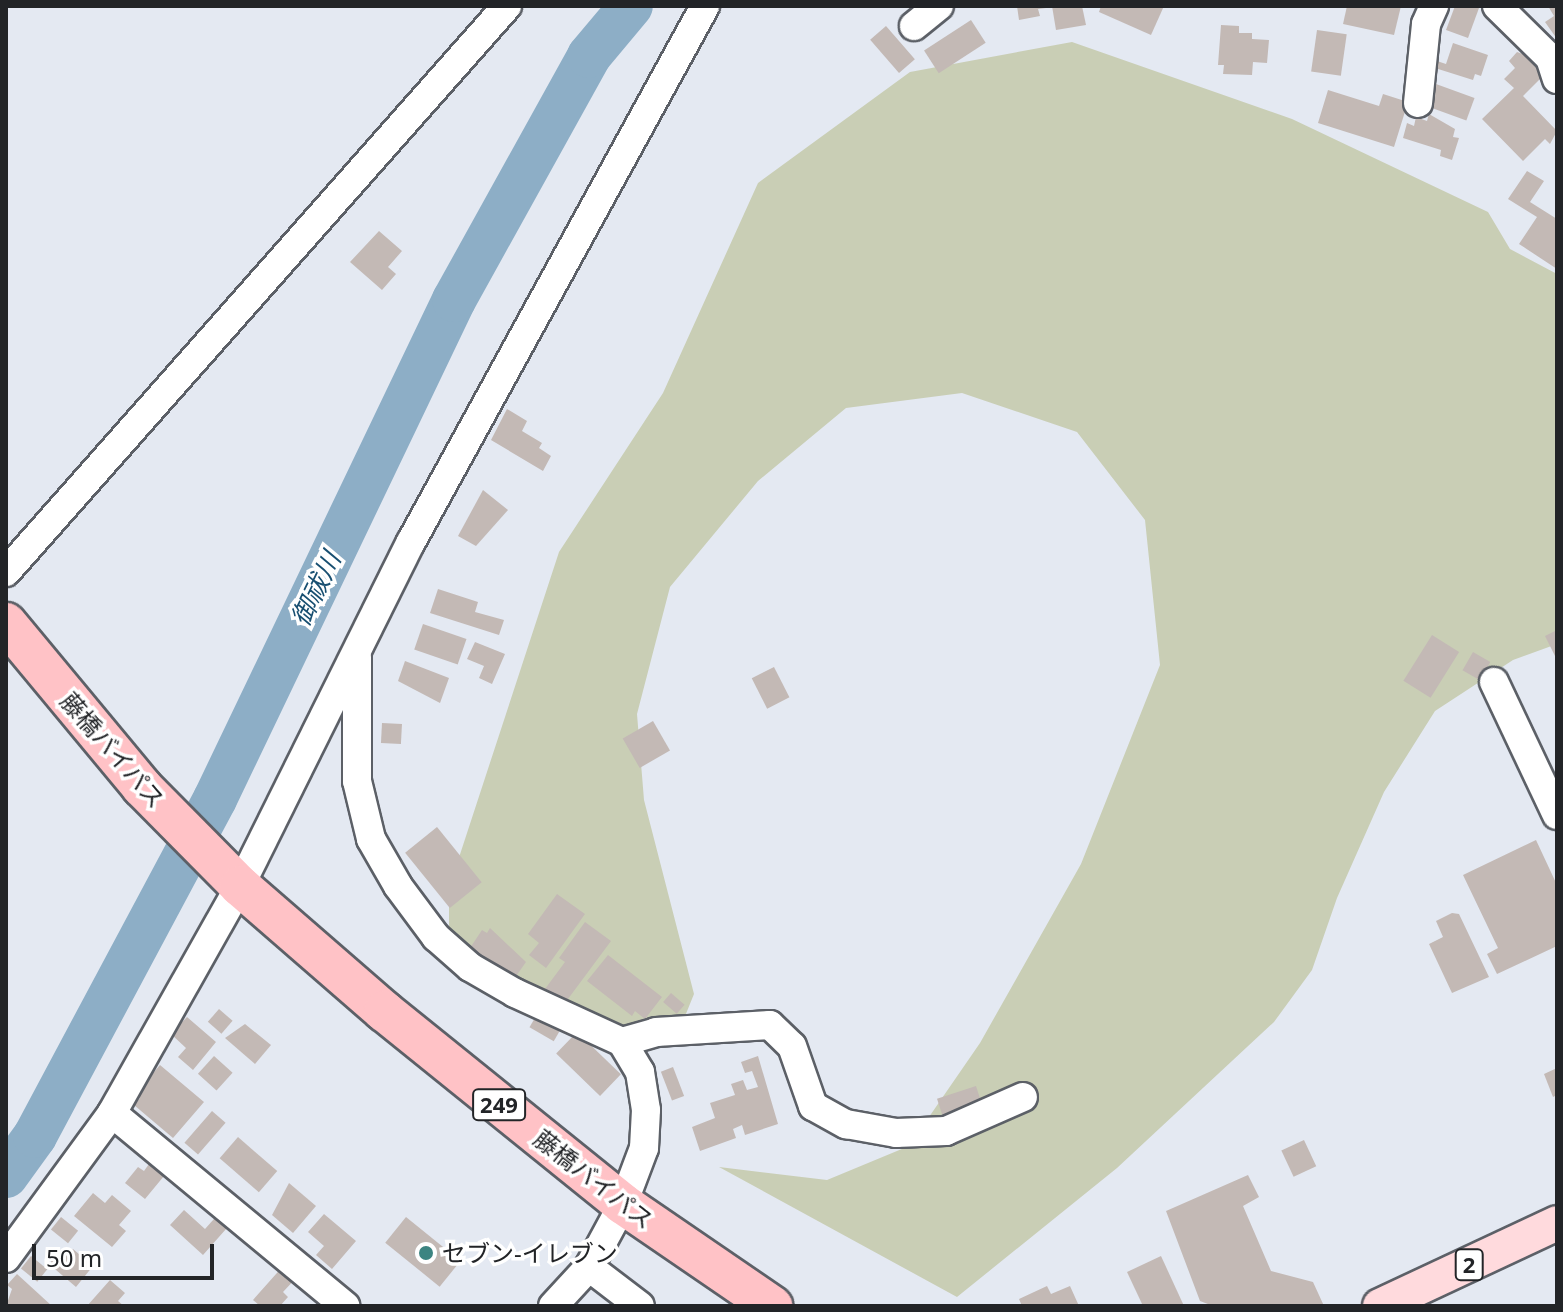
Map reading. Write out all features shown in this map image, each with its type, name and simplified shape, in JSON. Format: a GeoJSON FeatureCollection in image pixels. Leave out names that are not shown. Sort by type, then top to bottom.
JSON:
{"type":"FeatureCollection","features":[{"type":"Feature","properties":{"kind":"highway","name":"藤橋バイパス"},"geometry":{"type":"LineString","coordinates":[[6,623],[142,787],[233,879],[384,1011],[623,1204],[772,1306]]}},
{"type":"Feature","properties":{"kind":"main road","name":"2"},"geometry":{"type":"LineString","coordinates":[[1380,1306],[1557,1223]]}},
{"type":"Feature","properties":{"kind":"street"},"geometry":{"type":"LineString","coordinates":[[6,572],[507,6]]}},
{"type":"Feature","properties":{"kind":"street"},"geometry":{"type":"LineString","coordinates":[[6,1258],[112,1113],[541,298],[705,6]]}},
{"type":"Feature","properties":{"kind":"street"},"geometry":{"type":"LineString","coordinates":[[914,26],[939,6]]}},
{"type":"Feature","properties":{"kind":"street"},"geometry":{"type":"LineString","coordinates":[[1418,103],[1426,24],[1434,6]]}},
{"type":"Feature","properties":{"kind":"street"},"geometry":{"type":"LineString","coordinates":[[1497,6],[1550,58],[1557,79]]}},
{"type":"Feature","properties":{"kind":"street"},"geometry":{"type":"LineString","coordinates":[[357,648],[357,781],[371,839],[398,886],[436,937],[470,967],[622,1042],[640,1072],[646,1110],[644,1148],[623,1204],[589,1267],[553,1306]]}},
{"type":"Feature","properties":{"kind":"street"},"geometry":{"type":"LineString","coordinates":[[1494,682],[1557,815]]}},
{"type":"Feature","properties":{"kind":"street"},"geometry":{"type":"LineString","coordinates":[[622,1042],[656,1032],[770,1025],[792,1046],[813,1106],[846,1124],[896,1133],[946,1131],[1023,1097]]}},
{"type":"Feature","properties":{"kind":"street"},"geometry":{"type":"LineString","coordinates":[[112,1113],[326,1300]]}},
{"type":"Feature","properties":{"kind":"street"},"geometry":{"type":"LineString","coordinates":[[589,1267],[640,1306]]}},
{"type":"Feature","properties":{"kind":"green space"},"geometry":{"type":"Polygon","coordinates":[[[1072,42],[1292,119],[1488,212],[1510,249],[1557,274],[1557,644],[1513,660],[1435,711],[1384,792],[1337,898],[1312,970],[1274,1022],[1117,1168],[957,1297],[719,1167],[827,1180],[909,1146],[980,1043],[1081,864],[1160,665],[1145,520],[1077,432],[962,393],[846,408],[758,481],[670,587],[637,714],[644,800],[694,994],[679,1031],[639,1037],[525,1006],[449,932],[449,888],[559,552],[663,393],[758,183],[910,72],[1072,42]]]}},
{"type":"Feature","properties":{"kind":"building"},"geometry":{"type":"Polygon","coordinates":[[[1017,6],[1046,8],[1038,9],[1040,16],[1019,20],[1017,6]]]}},
{"type":"Feature","properties":{"kind":"building"},"geometry":{"type":"Polygon","coordinates":[[[1052,6],[1082,6],[1086,25],[1056,30],[1052,6]]]}},
{"type":"Feature","properties":{"kind":"building"},"geometry":{"type":"Polygon","coordinates":[[[1101,6],[1164,6],[1151,35],[1099,12],[1101,6]]]}},
{"type":"Feature","properties":{"kind":"building"},"geometry":{"type":"Polygon","coordinates":[[[1347,6],[1401,6],[1394,35],[1343,24],[1347,6]]]}},
{"type":"Feature","properties":{"kind":"building"},"geometry":{"type":"Polygon","coordinates":[[[1455,6],[1479,8],[1468,38],[1446,30],[1455,6]]]}},
{"type":"Feature","properties":{"kind":"building"},"geometry":{"type":"Polygon","coordinates":[[[1548,6],[1557,6],[1557,39],[1545,22],[1554,16],[1548,6]]]}},
{"type":"Feature","properties":{"kind":"building"},"geometry":{"type":"Polygon","coordinates":[[[971,20],[986,43],[939,73],[924,50],[971,20]]]}},
{"type":"Feature","properties":{"kind":"building"},"geometry":{"type":"Polygon","coordinates":[[[1221,25],[1239,26],[1239,33],[1252,33],[1252,39],[1269,40],[1267,63],[1253,62],[1252,75],[1223,74],[1224,65],[1218,65],[1221,25]]]}},
{"type":"Feature","properties":{"kind":"building"},"geometry":{"type":"Polygon","coordinates":[[[886,26],[915,59],[899,73],[870,40],[886,26]]]}},
{"type":"Feature","properties":{"kind":"building"},"geometry":{"type":"Polygon","coordinates":[[[1317,30],[1347,34],[1341,76],[1311,72],[1317,30]]]}},
{"type":"Feature","properties":{"kind":"building"},"geometry":{"type":"Polygon","coordinates":[[[1453,43],[1488,55],[1481,76],[1475,74],[1473,80],[1435,68],[1437,61],[1446,64],[1453,43]]]}},
{"type":"Feature","properties":{"kind":"building"},"geometry":{"type":"Polygon","coordinates":[[[1517,52],[1526,55],[1543,76],[1523,96],[1557,131],[1550,144],[1545,139],[1523,161],[1482,119],[1514,88],[1504,79],[1515,68],[1509,61],[1517,52]]]}},
{"type":"Feature","properties":{"kind":"building"},"geometry":{"type":"Polygon","coordinates":[[[1436,84],[1475,98],[1466,121],[1428,107],[1436,84]]]}},
{"type":"Feature","properties":{"kind":"building"},"geometry":{"type":"Polygon","coordinates":[[[1328,90],[1379,106],[1383,94],[1408,102],[1394,147],[1318,123],[1328,90]]]}},
{"type":"Feature","properties":{"kind":"building"},"geometry":{"type":"Polygon","coordinates":[[[1429,114],[1455,129],[1453,137],[1459,138],[1452,160],[1440,156],[1441,150],[1403,138],[1407,123],[1414,126],[1416,117],[1427,121],[1429,114]]]}},
{"type":"Feature","properties":{"kind":"building"},"geometry":{"type":"Polygon","coordinates":[[[1527,171],[1544,181],[1530,202],[1557,219],[1557,269],[1519,244],[1537,217],[1508,199],[1527,171]]]}},
{"type":"Feature","properties":{"kind":"building"},"geometry":{"type":"Polygon","coordinates":[[[379,231],[402,251],[388,267],[396,274],[382,290],[350,262],[379,231]]]}},
{"type":"Feature","properties":{"kind":"building"},"geometry":{"type":"Polygon","coordinates":[[[507,409],[527,421],[522,431],[542,443],[539,448],[551,456],[543,471],[491,440],[507,409]]]}},
{"type":"Feature","properties":{"kind":"building"},"geometry":{"type":"Polygon","coordinates":[[[483,490],[508,510],[476,546],[458,536],[483,490]]]}},
{"type":"Feature","properties":{"kind":"building"},"geometry":{"type":"Polygon","coordinates":[[[438,589],[478,602],[475,612],[504,620],[499,635],[430,613],[438,589]]]}},
{"type":"Feature","properties":{"kind":"building"},"geometry":{"type":"Polygon","coordinates":[[[423,624],[466,639],[458,665],[414,650],[423,624]]]}},
{"type":"Feature","properties":{"kind":"building"},"geometry":{"type":"Polygon","coordinates":[[[1557,630],[1557,660],[1545,636],[1557,630]]]}},
{"type":"Feature","properties":{"kind":"building"},"geometry":{"type":"Polygon","coordinates":[[[1432,635],[1459,652],[1431,698],[1403,681],[1432,635]]]}},
{"type":"Feature","properties":{"kind":"building"},"geometry":{"type":"Polygon","coordinates":[[[475,642],[505,654],[492,684],[479,678],[484,666],[467,659],[475,642]]]}},
{"type":"Feature","properties":{"kind":"building"},"geometry":{"type":"Polygon","coordinates":[[[1473,652],[1490,662],[1480,680],[1462,670],[1473,652]]]}},
{"type":"Feature","properties":{"kind":"building"},"geometry":{"type":"Polygon","coordinates":[[[405,661],[449,678],[440,703],[398,681],[405,661]]]}},
{"type":"Feature","properties":{"kind":"building"},"geometry":{"type":"Polygon","coordinates":[[[774,667],[789,697],[767,709],[752,678],[774,667]]]}},
{"type":"Feature","properties":{"kind":"building"},"geometry":{"type":"Polygon","coordinates":[[[653,721],[670,750],[640,768],[623,738],[653,721]]]}},
{"type":"Feature","properties":{"kind":"building"},"geometry":{"type":"Polygon","coordinates":[[[382,723],[402,724],[401,744],[381,743],[382,723]]]}},
{"type":"Feature","properties":{"kind":"building"},"geometry":{"type":"Polygon","coordinates":[[[437,827],[482,882],[450,908],[405,853],[437,827]]]}},
{"type":"Feature","properties":{"kind":"building"},"geometry":{"type":"Polygon","coordinates":[[[1536,840],[1557,885],[1557,946],[1497,974],[1487,954],[1498,948],[1463,875],[1536,840]]]}},
{"type":"Feature","properties":{"kind":"building"},"geometry":{"type":"Polygon","coordinates":[[[557,894],[585,914],[546,968],[529,955],[539,943],[528,934],[557,894]]]}},
{"type":"Feature","properties":{"kind":"building"},"geometry":{"type":"Polygon","coordinates":[[[1452,913],[1459,914],[1489,977],[1452,993],[1429,944],[1443,937],[1436,921],[1452,913]]]}},
{"type":"Feature","properties":{"kind":"building"},"geometry":{"type":"Polygon","coordinates":[[[585,922],[611,941],[565,1003],[545,989],[565,962],[559,958],[585,922]]]}},
{"type":"Feature","properties":{"kind":"building"},"geometry":{"type":"Polygon","coordinates":[[[490,928],[526,962],[514,979],[470,948],[482,930],[487,933],[490,928]]]}},
{"type":"Feature","properties":{"kind":"building"},"geometry":{"type":"Polygon","coordinates":[[[608,955],[662,997],[645,1019],[635,1011],[632,1016],[587,981],[608,955]]]}},
{"type":"Feature","properties":{"kind":"building"},"geometry":{"type":"Polygon","coordinates":[[[671,993],[685,1005],[677,1014],[663,1002],[671,993]]]}},
{"type":"Feature","properties":{"kind":"building"},"geometry":{"type":"Polygon","coordinates":[[[219,1009],[233,1021],[221,1034],[208,1022],[219,1009]]]}},
{"type":"Feature","properties":{"kind":"building"},"geometry":{"type":"Polygon","coordinates":[[[536,1016],[560,1030],[554,1041],[530,1027],[536,1016]]]}},
{"type":"Feature","properties":{"kind":"building"},"geometry":{"type":"Polygon","coordinates":[[[187,1017],[216,1042],[193,1070],[178,1057],[186,1048],[171,1034],[187,1017]]]}},
{"type":"Feature","properties":{"kind":"building"},"geometry":{"type":"Polygon","coordinates":[[[245,1024],[271,1045],[255,1064],[225,1038],[245,1024]]]}},
{"type":"Feature","properties":{"kind":"building"},"geometry":{"type":"Polygon","coordinates":[[[577,1032],[621,1074],[600,1096],[556,1054],[577,1032]]]}},
{"type":"Feature","properties":{"kind":"building"},"geometry":{"type":"Polygon","coordinates":[[[214,1056],[233,1073],[217,1091],[198,1074],[214,1056]]]}},
{"type":"Feature","properties":{"kind":"building"},"geometry":{"type":"Polygon","coordinates":[[[758,1056],[778,1124],[745,1135],[742,1125],[733,1129],[736,1138],[700,1151],[692,1127],[715,1118],[710,1103],[735,1095],[731,1084],[743,1080],[747,1090],[758,1087],[752,1071],[745,1073],[741,1062],[758,1056]]]}},
{"type":"Feature","properties":{"kind":"building"},"geometry":{"type":"Polygon","coordinates":[[[160,1065],[204,1102],[173,1138],[134,1105],[140,1098],[135,1094],[160,1065]]]}},
{"type":"Feature","properties":{"kind":"building"},"geometry":{"type":"Polygon","coordinates":[[[673,1067],[684,1096],[672,1101],[661,1072],[673,1067]]]}},
{"type":"Feature","properties":{"kind":"building"},"geometry":{"type":"Polygon","coordinates":[[[1557,1068],[1557,1095],[1553,1097],[1544,1074],[1557,1068]]]}},
{"type":"Feature","properties":{"kind":"building"},"geometry":{"type":"Polygon","coordinates":[[[976,1086],[984,1111],[945,1123],[937,1099],[976,1086]]]}},
{"type":"Feature","properties":{"kind":"building"},"geometry":{"type":"Polygon","coordinates":[[[212,1111],[226,1123],[198,1155],[184,1143],[212,1111]]]}},
{"type":"Feature","properties":{"kind":"building"},"geometry":{"type":"Polygon","coordinates":[[[238,1137],[277,1171],[259,1192],[220,1158],[238,1137]]]}},
{"type":"Feature","properties":{"kind":"building"},"geometry":{"type":"Polygon","coordinates":[[[1304,1140],[1316,1166],[1294,1177],[1281,1151],[1304,1140]]]}},
{"type":"Feature","properties":{"kind":"building"},"geometry":{"type":"Polygon","coordinates":[[[149,1164],[164,1176],[145,1199],[125,1183],[138,1167],[144,1171],[149,1164]]]}},
{"type":"Feature","properties":{"kind":"building"},"geometry":{"type":"Polygon","coordinates":[[[1248,1175],[1259,1197],[1243,1206],[1271,1271],[1313,1282],[1324,1306],[1213,1306],[1200,1301],[1166,1211],[1248,1175]]]}},
{"type":"Feature","properties":{"kind":"building"},"geometry":{"type":"Polygon","coordinates":[[[289,1183],[316,1206],[293,1233],[272,1215],[289,1183]]]}},
{"type":"Feature","properties":{"kind":"building"},"geometry":{"type":"Polygon","coordinates":[[[93,1193],[105,1203],[112,1195],[131,1211],[119,1225],[126,1231],[112,1247],[74,1216],[93,1193]]]}},
{"type":"Feature","properties":{"kind":"building"},"geometry":{"type":"Polygon","coordinates":[[[184,1210],[205,1229],[222,1210],[234,1220],[203,1255],[170,1225],[184,1210]]]}},
{"type":"Feature","properties":{"kind":"building"},"geometry":{"type":"Polygon","coordinates":[[[324,1214],[356,1241],[332,1269],[316,1255],[324,1246],[308,1232],[324,1214]]]}},
{"type":"Feature","properties":{"kind":"building"},"geometry":{"type":"Polygon","coordinates":[[[61,1217],[78,1231],[68,1243],[51,1229],[61,1217]]]}},
{"type":"Feature","properties":{"kind":"building"},"geometry":{"type":"Polygon","coordinates":[[[406,1217],[460,1261],[440,1287],[385,1243],[406,1217]]]}},
{"type":"Feature","properties":{"kind":"building"},"geometry":{"type":"Polygon","coordinates":[[[73,1249],[93,1266],[76,1287],[49,1264],[61,1250],[67,1256],[73,1249]]]}},
{"type":"Feature","properties":{"kind":"building"},"geometry":{"type":"Polygon","coordinates":[[[31,1256],[47,1269],[37,1282],[21,1268],[31,1256]]]}},
{"type":"Feature","properties":{"kind":"building"},"geometry":{"type":"Polygon","coordinates":[[[1161,1256],[1184,1306],[1143,1306],[1127,1272],[1161,1256]]]}},
{"type":"Feature","properties":{"kind":"building"},"geometry":{"type":"Polygon","coordinates":[[[284,1265],[297,1277],[283,1292],[288,1297],[280,1306],[260,1306],[253,1300],[284,1265]]]}},
{"type":"Feature","properties":{"kind":"building"},"geometry":{"type":"Polygon","coordinates":[[[17,1274],[52,1306],[6,1306],[12,1289],[7,1285],[17,1274]]]}},
{"type":"Feature","properties":{"kind":"building"},"geometry":{"type":"Polygon","coordinates":[[[110,1280],[125,1293],[118,1301],[124,1306],[87,1306],[110,1280]]]}},
{"type":"Feature","properties":{"kind":"building"},"geometry":{"type":"Polygon","coordinates":[[[1047,1286],[1051,1294],[1070,1286],[1079,1306],[1022,1306],[1019,1299],[1047,1286]]]}},
{"type":"Feature","properties":{"kind":"waterway","name":"御祓川"},"geometry":{"type":"LineString","coordinates":[[6,1176],[35,1136],[215,799],[454,300],[589,56],[631,6]]}},
{"type":"Feature","properties":{"kind":"place","name":"セブン-イレブン"},"geometry":{"type":"Point","coordinates":[426,1253]}}]}
